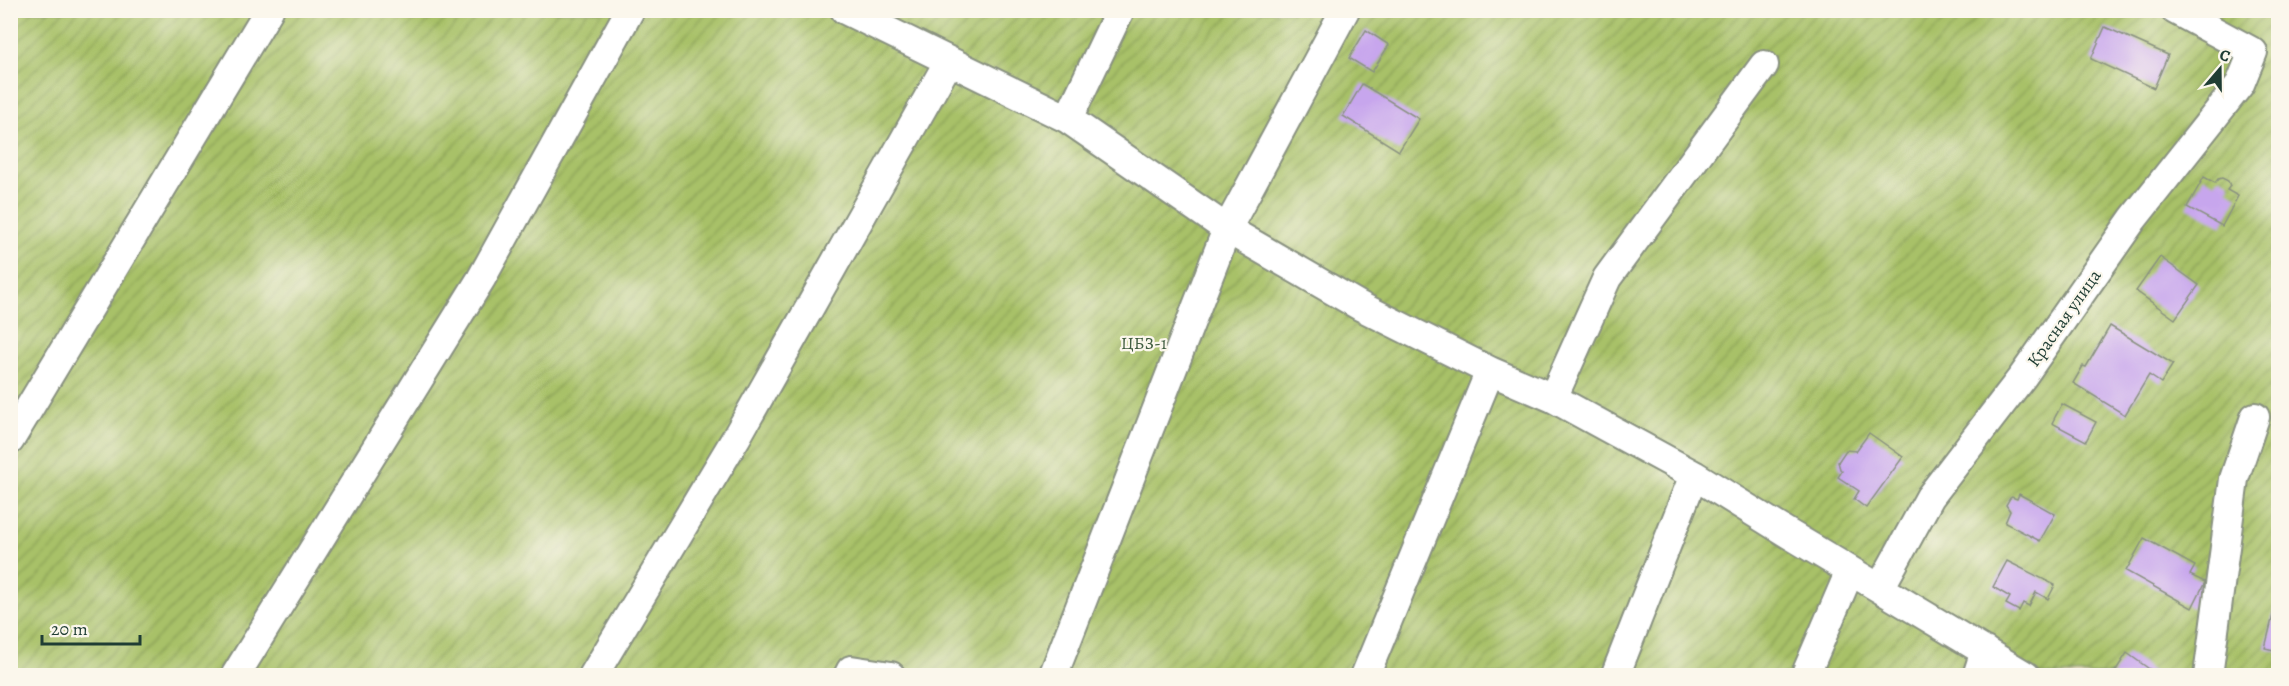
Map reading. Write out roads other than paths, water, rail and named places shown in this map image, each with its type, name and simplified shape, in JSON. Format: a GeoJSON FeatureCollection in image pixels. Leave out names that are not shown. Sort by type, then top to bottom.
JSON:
{"type":"FeatureCollection","features":[{"type":"Feature","properties":{"kind":"street"},"geometry":{"type":"LineString","coordinates":[[10,440],[269,10]]}},
{"type":"Feature","properties":{"kind":"street"},"geometry":{"type":"LineString","coordinates":[[235,675],[481,279],[630,10]]}},
{"type":"Feature","properties":{"kind":"street"},"geometry":{"type":"LineString","coordinates":[[845,10],[1068,119],[1227,230],[1360,306],[1490,371],[1554,398],[1694,475],[1880,588],[1981,663],[2026,675]]}},
{"type":"Feature","properties":{"kind":"street"},"geometry":{"type":"LineString","coordinates":[[1068,119],[1120,10]]}},
{"type":"Feature","properties":{"kind":"street"},"geometry":{"type":"LineString","coordinates":[[1053,675],[1227,230],[1346,10]]}},
{"type":"Feature","properties":{"kind":"street","name":"Красная улица"},"geometry":{"type":"LineString","coordinates":[[1880,588],[1930,497],[2023,376],[2133,219],[2240,84],[2253,52],[2175,10]]}},
{"type":"Feature","properties":{"kind":"street"},"geometry":{"type":"LineString","coordinates":[[593,675],[736,438],[949,61]]}},
{"type":"Feature","properties":{"kind":"street"},"geometry":{"type":"LineString","coordinates":[[1554,398],[1607,278],[1764,65]]}},
{"type":"Feature","properties":{"kind":"street"},"geometry":{"type":"LineString","coordinates":[[1365,675],[1490,371]]}},
{"type":"Feature","properties":{"kind":"street"},"geometry":{"type":"LineString","coordinates":[[2208,675],[2234,479],[2255,417]]}},
{"type":"Feature","properties":{"kind":"street"},"geometry":{"type":"LineString","coordinates":[[1615,675],[1694,475]]}},
{"type":"Feature","properties":{"kind":"street"},"geometry":{"type":"LineString","coordinates":[[1805,675],[1850,571]]}},
{"type":"Feature","properties":{"kind":"street"},"geometry":{"type":"LineString","coordinates":[[848,675],[851,670],[891,675]]}},
{"type":"Feature","properties":{"kind":"park label","name":"ЦБЗ-1"},"geometry":{"type":"Point","coordinates":[1144,343]}}]}
